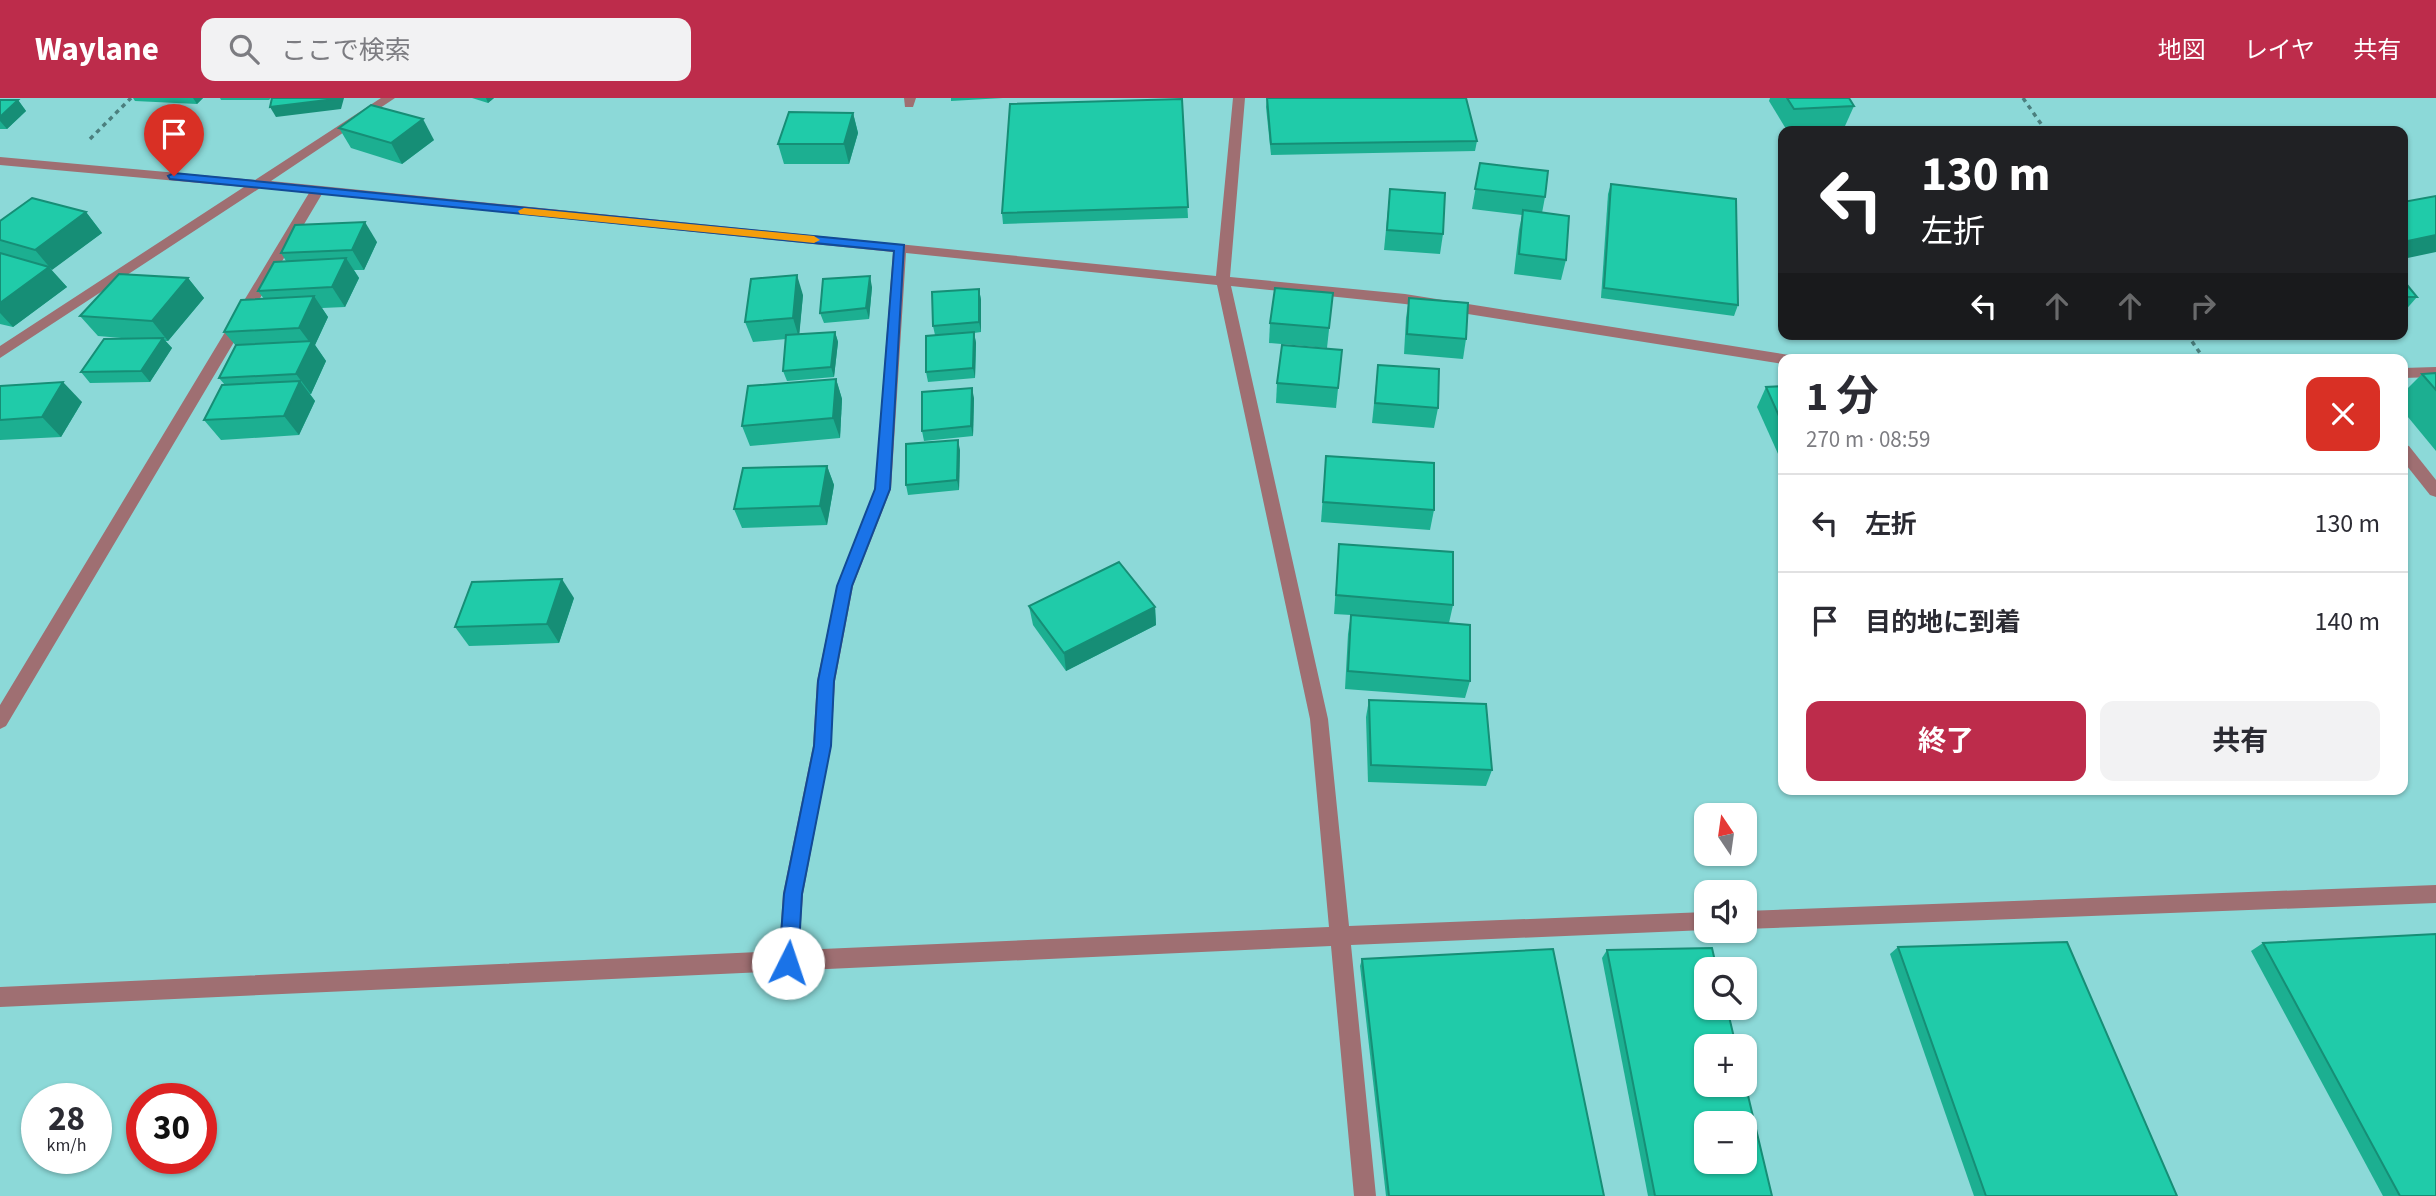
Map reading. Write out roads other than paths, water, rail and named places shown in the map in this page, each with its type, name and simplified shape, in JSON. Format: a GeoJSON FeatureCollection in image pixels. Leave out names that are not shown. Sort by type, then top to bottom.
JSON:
{"type":"FeatureCollection","features":[{"type":"Feature","properties":{"kind":"street"},"geometry":{"type":"LineString","coordinates":[[0,353],[389,98]]}},
{"type":"Feature","properties":{"kind":"street"},"geometry":{"type":"LineString","coordinates":[[1239,98],[1223,280],[1319,719],[1365,1196]]}},
{"type":"Feature","properties":{"kind":"street"},"geometry":{"type":"LineString","coordinates":[[0,161],[257,184],[1405,299],[1778,358]]}},
{"type":"Feature","properties":{"kind":"street"},"geometry":{"type":"LineString","coordinates":[[0,721],[317,191]]}},
{"type":"Feature","properties":{"kind":"street"},"geometry":{"type":"LineString","coordinates":[[788,963],[793,894],[822,746],[826,681],[845,586],[883,489],[900,248]]}},
{"type":"Feature","properties":{"kind":"street"},"geometry":{"type":"LineString","coordinates":[[2408,373],[2436,372]]}},
{"type":"Feature","properties":{"kind":"street"},"geometry":{"type":"LineString","coordinates":[[2408,456],[2436,491]]}},
{"type":"Feature","properties":{"kind":"street"},"geometry":{"type":"LineString","coordinates":[[1757,920],[2436,894]]}},
{"type":"Feature","properties":{"kind":"street"},"geometry":{"type":"LineString","coordinates":[[0,998],[788,963],[1338,935],[1694,921]]}}]}
